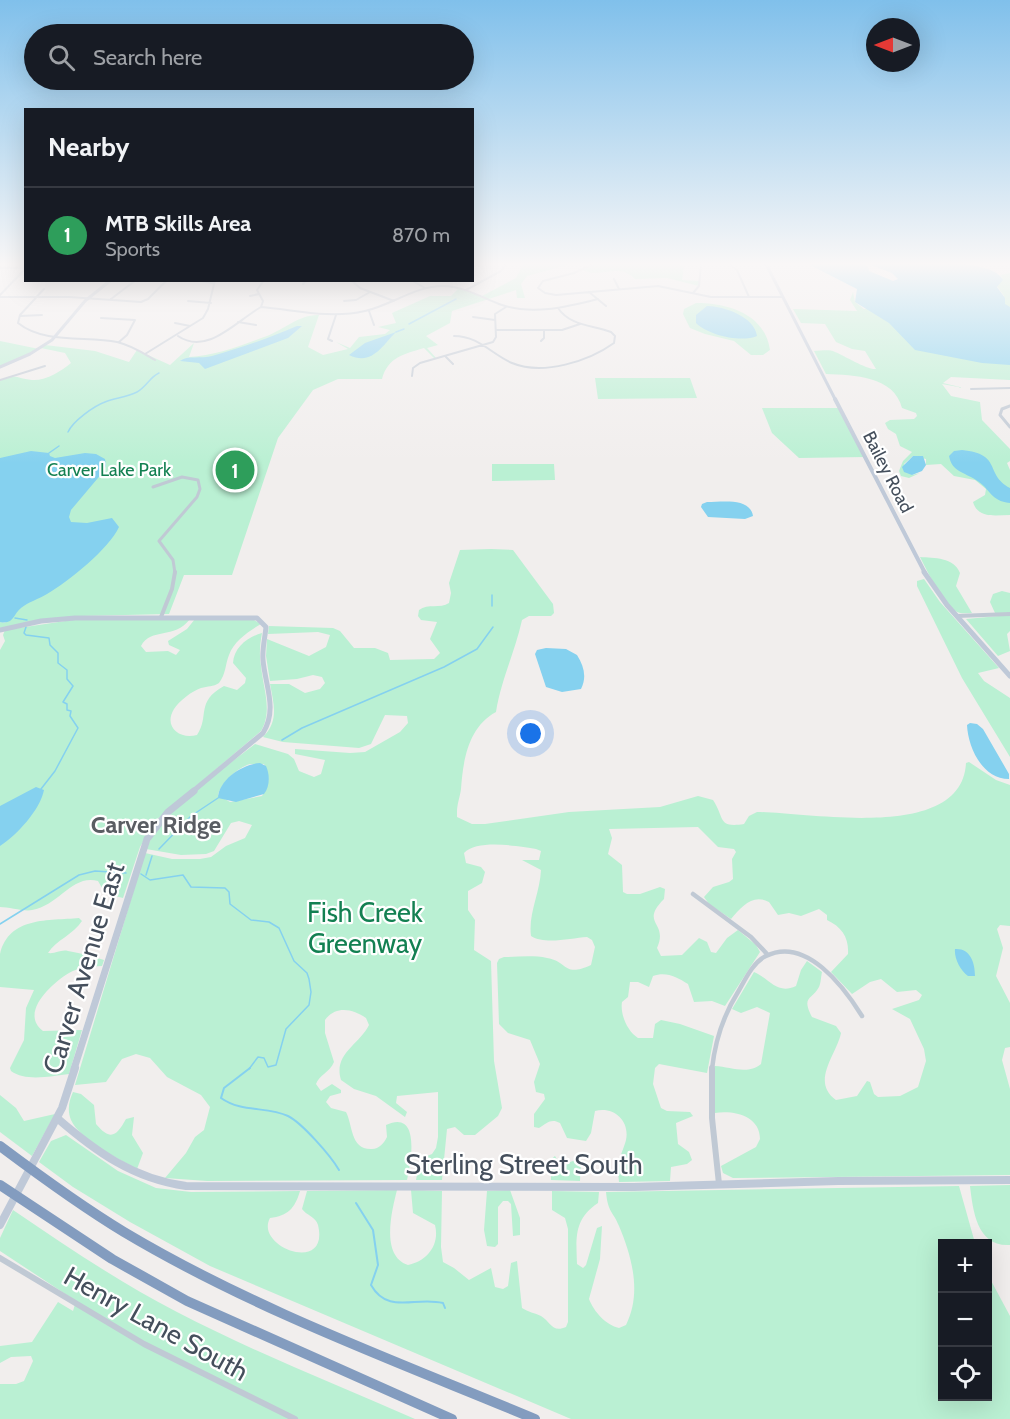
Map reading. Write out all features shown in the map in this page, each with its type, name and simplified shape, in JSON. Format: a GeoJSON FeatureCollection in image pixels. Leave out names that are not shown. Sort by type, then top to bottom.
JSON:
{"type":"FeatureCollection","features":[{"type":"Feature","properties":{"kind":"highway"},"geometry":{"type":"LineString","coordinates":[[0,1146],[42,1179],[128,1235],[211,1280],[535,1419]]}},
{"type":"Feature","properties":{"kind":"highway"},"geometry":{"type":"LineString","coordinates":[[1,1185],[111,1259],[187,1301],[452,1419]]}},
{"type":"Feature","properties":{"kind":"street"},"geometry":{"type":"LineString","coordinates":[[26,330],[118,343],[155,360]]}},
{"type":"Feature","properties":{"kind":"street"},"geometry":{"type":"LineString","coordinates":[[0,367],[30,354],[61,330]]}},
{"type":"Feature","properties":{"kind":"street"},"geometry":{"type":"LineString","coordinates":[[118,343],[130,330]]}},
{"type":"Feature","properties":{"kind":"street"},"geometry":{"type":"LineString","coordinates":[[145,354],[186,330]]}},
{"type":"Feature","properties":{"kind":"street"},"geometry":{"type":"LineString","coordinates":[[178,336],[191,343],[203,343],[227,330]]}},
{"type":"Feature","properties":{"kind":"street"},"geometry":{"type":"LineString","coordinates":[[331,330],[328,339],[332,341]]}},
{"type":"Feature","properties":{"kind":"street"},"geometry":{"type":"LineString","coordinates":[[412,376],[416,365],[486,346],[495,339],[496,330]]}},
{"type":"Feature","properties":{"kind":"street"},"geometry":{"type":"LineString","coordinates":[[541,341],[544,338],[544,330]]}},
{"type":"Feature","properties":{"kind":"street"},"geometry":{"type":"LineString","coordinates":[[454,336],[471,337],[518,365],[561,365],[575,362],[609,347],[616,339],[606,330]]}},
{"type":"Feature","properties":{"kind":"street","name":"Bailey Road"},"geometry":{"type":"LineString","coordinates":[[800,330],[922,569],[957,616],[1010,676]]}},
{"type":"Feature","properties":{"kind":"street"},"geometry":{"type":"LineString","coordinates":[[446,356],[453,364]]}},
{"type":"Feature","properties":{"kind":"street"},"geometry":{"type":"LineString","coordinates":[[575,362],[580,365]]}},
{"type":"Feature","properties":{"kind":"street"},"geometry":{"type":"LineString","coordinates":[[0,380],[45,366]]}},
{"type":"Feature","properties":{"kind":"street"},"geometry":{"type":"LineString","coordinates":[[971,389],[1010,388]]}},
{"type":"Feature","properties":{"kind":"street"},"geometry":{"type":"LineString","coordinates":[[1010,406],[1002,409],[1000,415],[1010,427]]}},
{"type":"Feature","properties":{"kind":"street"},"geometry":{"type":"LineString","coordinates":[[0,630],[64,618],[161,617],[174,582],[175,570],[172,558],[160,547],[159,541],[168,528],[193,504],[200,485],[195,478],[182,477],[153,487]]}},
{"type":"Feature","properties":{"kind":"street"},"geometry":{"type":"LineString","coordinates":[[957,616],[1010,614]]}},
{"type":"Feature","properties":{"kind":"street","name":"Carver Avenue East"},"geometry":{"type":"LineString","coordinates":[[0,1225],[57,1118],[70,1085],[141,853],[148,837],[168,812],[260,736],[269,725],[271,710],[263,659],[266,627],[262,621],[247,617],[161,617]]}},
{"type":"Feature","properties":{"kind":"street"},"geometry":{"type":"LineString","coordinates":[[693,894],[743,930],[768,955]]}},
{"type":"Feature","properties":{"kind":"street"},"geometry":{"type":"LineString","coordinates":[[719,1185],[711,1098],[715,1046],[723,1019],[754,967],[768,955],[791,953],[816,962],[851,998],[862,1016]]}},
{"type":"Feature","properties":{"kind":"street","name":"Sterling Street South"},"geometry":{"type":"LineString","coordinates":[[57,1118],[87,1144],[115,1163],[147,1179],[174,1185],[634,1187],[1010,1180]]}},
{"type":"Feature","properties":{"kind":"street","name":"Henry Lane South"},"geometry":{"type":"LineString","coordinates":[[0,1258],[61,1298],[137,1342],[198,1374],[295,1419]]}},
{"type":"Feature","properties":{"kind":"green space","name":"Carver Lake Park"},"geometry":{"type":"Polygon","coordinates":[[[278,330],[314,330],[308,347],[323,355],[348,349],[336,342],[350,348],[359,337],[385,334],[390,330],[437,330],[426,336],[438,345],[427,348],[437,359],[424,348],[393,361],[382,379],[338,379],[313,390],[278,438],[232,575],[184,575],[169,614],[82,616],[0,628],[0,622],[6,623],[0,619],[0,380],[14,377],[43,379],[71,363],[65,353],[41,348],[45,345],[95,351],[129,362],[137,350],[170,365],[194,343],[189,357],[219,352],[278,330]]]}},
{"type":"Feature","properties":{"kind":"green space"},"geometry":{"type":"Polygon","coordinates":[[[696,330],[763,330],[770,350],[763,355],[751,355],[734,341],[696,330]]]}},
{"type":"Feature","properties":{"kind":"green space"},"geometry":{"type":"Polygon","coordinates":[[[829,330],[1010,330],[1010,380],[951,377],[943,383],[964,388],[942,384],[951,396],[980,402],[982,420],[1010,449],[1010,461],[1007,463],[1010,470],[1010,515],[983,514],[973,502],[985,495],[986,489],[975,480],[954,476],[941,464],[926,465],[926,459],[913,456],[904,464],[912,475],[920,473],[909,478],[901,476],[899,471],[903,461],[912,452],[900,446],[896,434],[888,429],[885,423],[890,420],[914,419],[917,416],[916,413],[902,408],[898,397],[882,383],[849,375],[826,374],[814,351],[833,351],[876,369],[865,351],[852,349],[836,342],[829,330]]]}},
{"type":"Feature","properties":{"kind":"green space"},"geometry":{"type":"Polygon","coordinates":[[[0,341],[39,349],[0,367],[0,341]]]}},
{"type":"Feature","properties":{"kind":"green space"},"geometry":{"type":"Polygon","coordinates":[[[595,378],[690,378],[697,398],[598,399],[595,378]]]}},
{"type":"Feature","properties":{"kind":"green space"},"geometry":{"type":"Polygon","coordinates":[[[762,408],[841,408],[866,457],[799,458],[772,433],[762,408]]]}},
{"type":"Feature","properties":{"kind":"green space"},"geometry":{"type":"Polygon","coordinates":[[[492,464],[554,464],[555,480],[492,481],[492,464]]]}},
{"type":"Feature","properties":{"kind":"green space","name":"Fish Creek Greenway"},"geometry":{"type":"Polygon","coordinates":[[[460,550],[513,550],[553,604],[554,613],[551,616],[529,616],[522,620],[496,712],[479,726],[469,746],[463,767],[457,817],[472,824],[569,812],[660,807],[698,796],[713,800],[725,823],[735,825],[744,824],[749,816],[757,812],[844,818],[879,818],[912,814],[939,804],[958,788],[966,763],[969,762],[996,780],[1010,785],[1010,926],[1000,925],[997,929],[1003,948],[996,976],[1010,1003],[1010,1047],[1005,1048],[1002,1060],[1010,1089],[1010,1175],[733,1178],[723,1173],[721,1166],[756,1147],[760,1139],[756,1125],[745,1116],[715,1113],[715,1066],[745,1070],[761,1064],[770,1013],[757,1007],[741,1013],[732,1009],[754,972],[784,989],[796,986],[801,970],[807,961],[822,972],[819,987],[807,1005],[812,1017],[836,1026],[841,1033],[825,1076],[825,1085],[836,1100],[857,1096],[867,1081],[870,1082],[874,1094],[878,1097],[900,1096],[918,1087],[926,1061],[924,1049],[910,1019],[892,1009],[919,1000],[922,995],[916,990],[897,992],[881,979],[870,982],[852,994],[831,972],[848,954],[846,938],[819,909],[801,916],[789,913],[778,915],[769,902],[758,899],[743,906],[731,919],[709,904],[704,897],[713,887],[733,879],[732,859],[736,852],[734,849],[718,847],[698,827],[609,829],[612,838],[608,854],[622,865],[623,892],[640,894],[660,887],[665,889],[664,899],[654,914],[660,933],[657,948],[661,956],[682,955],[699,938],[707,942],[711,952],[716,953],[727,938],[738,930],[756,945],[760,952],[725,1006],[712,1001],[694,1002],[688,984],[667,974],[653,976],[649,987],[638,982],[630,982],[628,997],[622,1002],[625,1022],[638,1038],[653,1038],[655,1024],[661,1020],[714,1036],[707,1073],[659,1064],[655,1068],[653,1084],[661,1108],[667,1111],[690,1112],[693,1116],[676,1123],[678,1144],[689,1152],[692,1160],[687,1164],[671,1167],[670,1181],[619,1182],[619,1163],[627,1133],[623,1121],[614,1113],[595,1111],[591,1133],[586,1141],[567,1138],[560,1123],[554,1121],[539,1128],[534,1127],[534,1114],[545,1099],[544,1094],[536,1092],[534,1082],[540,1064],[530,1040],[508,1033],[499,1024],[497,963],[504,957],[536,957],[554,960],[570,969],[582,969],[591,965],[595,947],[592,940],[587,937],[551,941],[531,936],[531,920],[541,870],[522,860],[539,860],[541,851],[536,849],[488,845],[478,846],[464,853],[466,863],[481,867],[485,872],[482,883],[468,891],[468,910],[475,920],[474,950],[491,961],[494,1061],[502,1108],[498,1116],[475,1135],[464,1135],[455,1127],[447,1129],[442,1180],[416,1180],[420,1159],[432,1154],[436,1148],[438,1092],[397,1096],[396,1103],[407,1112],[405,1117],[376,1096],[354,1089],[341,1080],[339,1071],[344,1056],[369,1025],[366,1018],[356,1012],[339,1010],[325,1020],[325,1033],[334,1062],[316,1084],[321,1091],[332,1084],[341,1090],[341,1093],[330,1096],[326,1102],[331,1108],[346,1112],[353,1136],[365,1148],[375,1149],[383,1143],[387,1137],[386,1125],[397,1122],[405,1124],[411,1140],[407,1180],[207,1181],[165,1178],[186,1153],[195,1137],[204,1130],[210,1107],[201,1095],[167,1077],[150,1058],[136,1054],[122,1059],[106,1082],[75,1085],[145,853],[172,859],[211,857],[226,846],[245,838],[252,825],[239,821],[231,823],[214,851],[206,854],[181,855],[146,849],[154,833],[166,818],[194,791],[255,744],[288,754],[294,759],[299,771],[314,777],[321,774],[325,760],[295,754],[295,749],[365,752],[400,732],[408,723],[407,716],[385,715],[371,744],[359,748],[283,742],[263,737],[271,725],[274,712],[270,684],[289,684],[305,693],[320,689],[325,683],[322,677],[313,675],[270,681],[266,656],[267,639],[309,656],[326,647],[330,635],[318,632],[268,634],[269,626],[333,628],[340,631],[354,648],[375,648],[388,653],[390,660],[434,659],[440,653],[430,639],[437,622],[421,620],[418,616],[419,610],[449,603],[451,593],[449,583],[460,550]],[[250,764],[240,769],[226,781],[218,795],[230,802],[262,796],[268,781],[264,764],[250,764]]]}},
{"type":"Feature","properties":{"kind":"green space"},"geometry":{"type":"Polygon","coordinates":[[[920,557],[943,559],[957,568],[960,573],[956,586],[972,613],[959,613],[946,602],[920,557]]]}},
{"type":"Feature","properties":{"kind":"green space"},"geometry":{"type":"Polygon","coordinates":[[[924,579],[940,602],[999,668],[978,673],[984,681],[1010,698],[1010,757],[962,678],[917,586],[917,581],[924,579]]]}},
{"type":"Feature","properties":{"kind":"green space"},"geometry":{"type":"Polygon","coordinates":[[[1002,591],[1010,593],[1010,613],[995,613],[990,602],[993,594],[1002,591]]]}},
{"type":"Feature","properties":{"kind":"green space"},"geometry":{"type":"Polygon","coordinates":[[[1010,615],[1010,631],[1007,634],[1010,651],[998,656],[966,619],[1010,615]]]}},
{"type":"Feature","properties":{"kind":"green space"},"geometry":{"type":"Polygon","coordinates":[[[190,619],[177,629],[145,640],[141,646],[146,652],[168,651],[176,655],[180,650],[169,645],[168,641],[187,629],[195,619],[254,620],[261,624],[234,645],[219,683],[194,691],[176,706],[171,715],[175,731],[185,736],[197,735],[209,698],[224,686],[237,690],[245,683],[246,678],[233,663],[234,657],[243,644],[262,633],[260,658],[267,707],[265,723],[261,731],[155,821],[140,847],[123,898],[115,896],[113,887],[102,888],[98,881],[89,880],[73,886],[42,907],[29,910],[0,907],[0,650],[5,641],[3,635],[5,630],[72,620],[190,619]]]}},
{"type":"Feature","properties":{"kind":"green space"},"geometry":{"type":"Polygon","coordinates":[[[79,918],[82,921],[78,926],[55,944],[48,953],[65,951],[86,955],[104,960],[102,966],[77,970],[62,978],[41,999],[36,1007],[35,1016],[37,1024],[43,1031],[82,1030],[69,1074],[39,1077],[17,1074],[10,1068],[24,1040],[26,1008],[34,990],[0,987],[0,954],[12,933],[21,927],[43,921],[79,918]]]}},
{"type":"Feature","properties":{"kind":"green space"},"geometry":{"type":"Polygon","coordinates":[[[73,1092],[81,1094],[94,1105],[96,1124],[110,1135],[120,1129],[126,1119],[134,1117],[132,1135],[143,1153],[137,1169],[91,1142],[76,1127],[69,1113],[73,1092]]]}},
{"type":"Feature","properties":{"kind":"green space"},"geometry":{"type":"Polygon","coordinates":[[[0,1095],[16,1108],[24,1121],[55,1114],[32,1156],[0,1132],[0,1095]]]}},
{"type":"Feature","properties":{"kind":"green space"},"geometry":{"type":"Polygon","coordinates":[[[66,1135],[118,1171],[156,1188],[191,1192],[300,1191],[290,1210],[270,1218],[268,1229],[272,1238],[281,1246],[292,1251],[304,1252],[313,1249],[319,1240],[317,1222],[302,1209],[307,1191],[397,1190],[391,1220],[391,1243],[399,1260],[408,1265],[415,1263],[430,1251],[436,1239],[436,1232],[435,1225],[413,1213],[411,1190],[442,1191],[443,1262],[469,1280],[491,1268],[495,1287],[503,1289],[508,1286],[511,1263],[517,1261],[522,1308],[541,1316],[558,1329],[566,1327],[568,1322],[568,1229],[565,1218],[552,1210],[552,1191],[599,1192],[598,1203],[584,1215],[578,1229],[577,1264],[583,1268],[586,1265],[597,1228],[602,1226],[600,1259],[589,1299],[601,1317],[619,1328],[626,1325],[631,1313],[633,1275],[628,1250],[609,1208],[606,1192],[959,1186],[974,1239],[938,1239],[938,1401],[992,1401],[992,1282],[1010,1316],[1010,1419],[571,1419],[210,1266],[130,1222],[73,1187],[39,1162],[51,1141],[66,1135]]]}},
{"type":"Feature","properties":{"kind":"green space"},"geometry":{"type":"Polygon","coordinates":[[[555,1156],[562,1164],[581,1160],[580,1181],[551,1180],[551,1159],[555,1156]]]}},
{"type":"Feature","properties":{"kind":"green space"},"geometry":{"type":"Polygon","coordinates":[[[1010,1185],[1010,1245],[999,1244],[984,1234],[975,1216],[970,1186],[1010,1185]]]}},
{"type":"Feature","properties":{"kind":"green space"},"geometry":{"type":"Polygon","coordinates":[[[510,1190],[520,1218],[520,1235],[513,1236],[511,1204],[503,1201],[498,1207],[498,1244],[495,1247],[487,1246],[484,1230],[487,1191],[510,1190]]]}},
{"type":"Feature","properties":{"kind":"green space"},"geometry":{"type":"Polygon","coordinates":[[[13,1210],[114,1276],[177,1312],[265,1354],[415,1419],[0,1419],[0,1384],[16,1384],[24,1381],[33,1361],[31,1356],[11,1357],[0,1363],[0,1346],[32,1342],[58,1302],[73,1311],[76,1301],[0,1251],[0,1238],[13,1210]]]}},
{"type":"Feature","properties":{"kind":"water"},"geometry":{"type":"Polygon","coordinates":[[[286,330],[297,330],[288,338],[205,369],[199,363],[180,361],[187,358],[208,357],[286,330]]]}},
{"type":"Feature","properties":{"kind":"water"},"geometry":{"type":"Polygon","coordinates":[[[755,330],[757,336],[742,339],[725,337],[708,331],[755,330]]]}},
{"type":"Feature","properties":{"kind":"water"},"geometry":{"type":"Polygon","coordinates":[[[896,330],[1010,330],[1010,365],[982,363],[915,350],[896,330]]]}},
{"type":"Feature","properties":{"kind":"water"},"geometry":{"type":"Polygon","coordinates":[[[396,332],[376,353],[370,356],[357,358],[349,355],[365,343],[396,332]]]}},
{"type":"Feature","properties":{"kind":"water"},"geometry":{"type":"Polygon","coordinates":[[[31,451],[49,453],[55,458],[85,453],[96,454],[105,459],[106,466],[103,472],[71,510],[69,517],[71,522],[87,523],[112,518],[119,527],[97,555],[66,582],[18,610],[11,620],[5,623],[0,622],[0,458],[31,451]]]}},
{"type":"Feature","properties":{"kind":"water"},"geometry":{"type":"Polygon","coordinates":[[[954,451],[975,452],[988,460],[997,477],[1010,488],[1010,503],[998,500],[981,483],[959,471],[953,465],[949,456],[954,451]]]}},
{"type":"Feature","properties":{"kind":"water"},"geometry":{"type":"Polygon","coordinates":[[[913,456],[923,456],[926,465],[922,471],[912,475],[904,472],[902,467],[913,456]]]}},
{"type":"Feature","properties":{"kind":"water"},"geometry":{"type":"Polygon","coordinates":[[[707,502],[741,503],[751,510],[753,516],[745,519],[708,517],[701,507],[707,502]]]}},
{"type":"Feature","properties":{"kind":"water"},"geometry":{"type":"Polygon","coordinates":[[[566,649],[577,655],[584,672],[581,689],[562,692],[546,687],[535,654],[537,650],[566,649]]]}},
{"type":"Feature","properties":{"kind":"water"},"geometry":{"type":"Polygon","coordinates":[[[977,724],[983,729],[1009,774],[1009,779],[991,774],[978,760],[968,734],[967,725],[977,724]]]}},
{"type":"Feature","properties":{"kind":"water"},"geometry":{"type":"Polygon","coordinates":[[[260,763],[266,766],[269,777],[264,794],[236,802],[218,798],[219,791],[233,774],[246,766],[260,763]]]}},
{"type":"Feature","properties":{"kind":"water"},"geometry":{"type":"Polygon","coordinates":[[[36,787],[44,790],[38,806],[20,829],[0,846],[0,806],[36,787]]]}},
{"type":"Feature","properties":{"kind":"water"},"geometry":{"type":"Polygon","coordinates":[[[955,949],[968,953],[971,957],[975,976],[968,976],[962,971],[955,949]]]}},
{"type":"Feature","properties":{"kind":"waterway"},"geometry":{"type":"LineString","coordinates":[[396,332],[401,330]]}},
{"type":"Feature","properties":{"kind":"waterway"},"geometry":{"type":"LineString","coordinates":[[68,432],[74,423],[90,410],[105,402],[137,392],[159,373]]}},
{"type":"Feature","properties":{"kind":"waterway"},"geometry":{"type":"LineString","coordinates":[[49,453],[59,446]]}},
{"type":"Feature","properties":{"kind":"waterway"},"geometry":{"type":"LineString","coordinates":[[492,595],[492,606]]}},
{"type":"Feature","properties":{"kind":"waterway"},"geometry":{"type":"LineString","coordinates":[[15,618],[27,620]]}},
{"type":"Feature","properties":{"kind":"waterway"},"geometry":{"type":"LineString","coordinates":[[26,627],[24,633],[26,635],[49,638],[50,645],[58,653],[58,663],[67,670],[67,679],[73,686],[63,702],[67,704],[67,710],[71,711],[70,716],[78,728],[55,771],[41,789]]}},
{"type":"Feature","properties":{"kind":"waterway"},"geometry":{"type":"LineString","coordinates":[[282,740],[302,728],[444,667],[477,649],[493,627]]}},
{"type":"Feature","properties":{"kind":"waterway"},"geometry":{"type":"LineString","coordinates":[[159,849],[191,816],[218,798]]}},
{"type":"Feature","properties":{"kind":"waterway"},"geometry":{"type":"LineString","coordinates":[[146,875],[152,856]]}},
{"type":"Feature","properties":{"kind":"waterway"},"geometry":{"type":"LineString","coordinates":[[0,924],[79,875],[95,871],[126,873]]}},
{"type":"Feature","properties":{"kind":"waterway"},"geometry":{"type":"LineString","coordinates":[[141,874],[150,880],[183,875],[191,887],[225,888],[229,892],[230,904],[251,920],[269,922],[279,928],[294,961],[307,973],[311,992],[309,1005],[286,1029],[276,1065],[268,1067],[264,1058],[258,1057],[249,1068]]}},
{"type":"Feature","properties":{"kind":"waterway"},"geometry":{"type":"LineString","coordinates":[[249,1068],[224,1088],[221,1098],[237,1106],[272,1111],[288,1116],[316,1140],[339,1170]]}},
{"type":"Feature","properties":{"kind":"waterway"},"geometry":{"type":"LineString","coordinates":[[356,1203],[373,1230],[378,1265],[371,1285],[378,1294],[394,1302],[433,1301],[443,1303],[445,1308]]}},
{"type":"Feature","properties":{"kind":"place","name":"MTB Skills Area"},"geometry":{"type":"Point","coordinates":[235,470]}},
{"type":"Feature","properties":{"kind":"district","name":"Carver Ridge"},"geometry":{"type":"Point","coordinates":[156,825]}}]}
